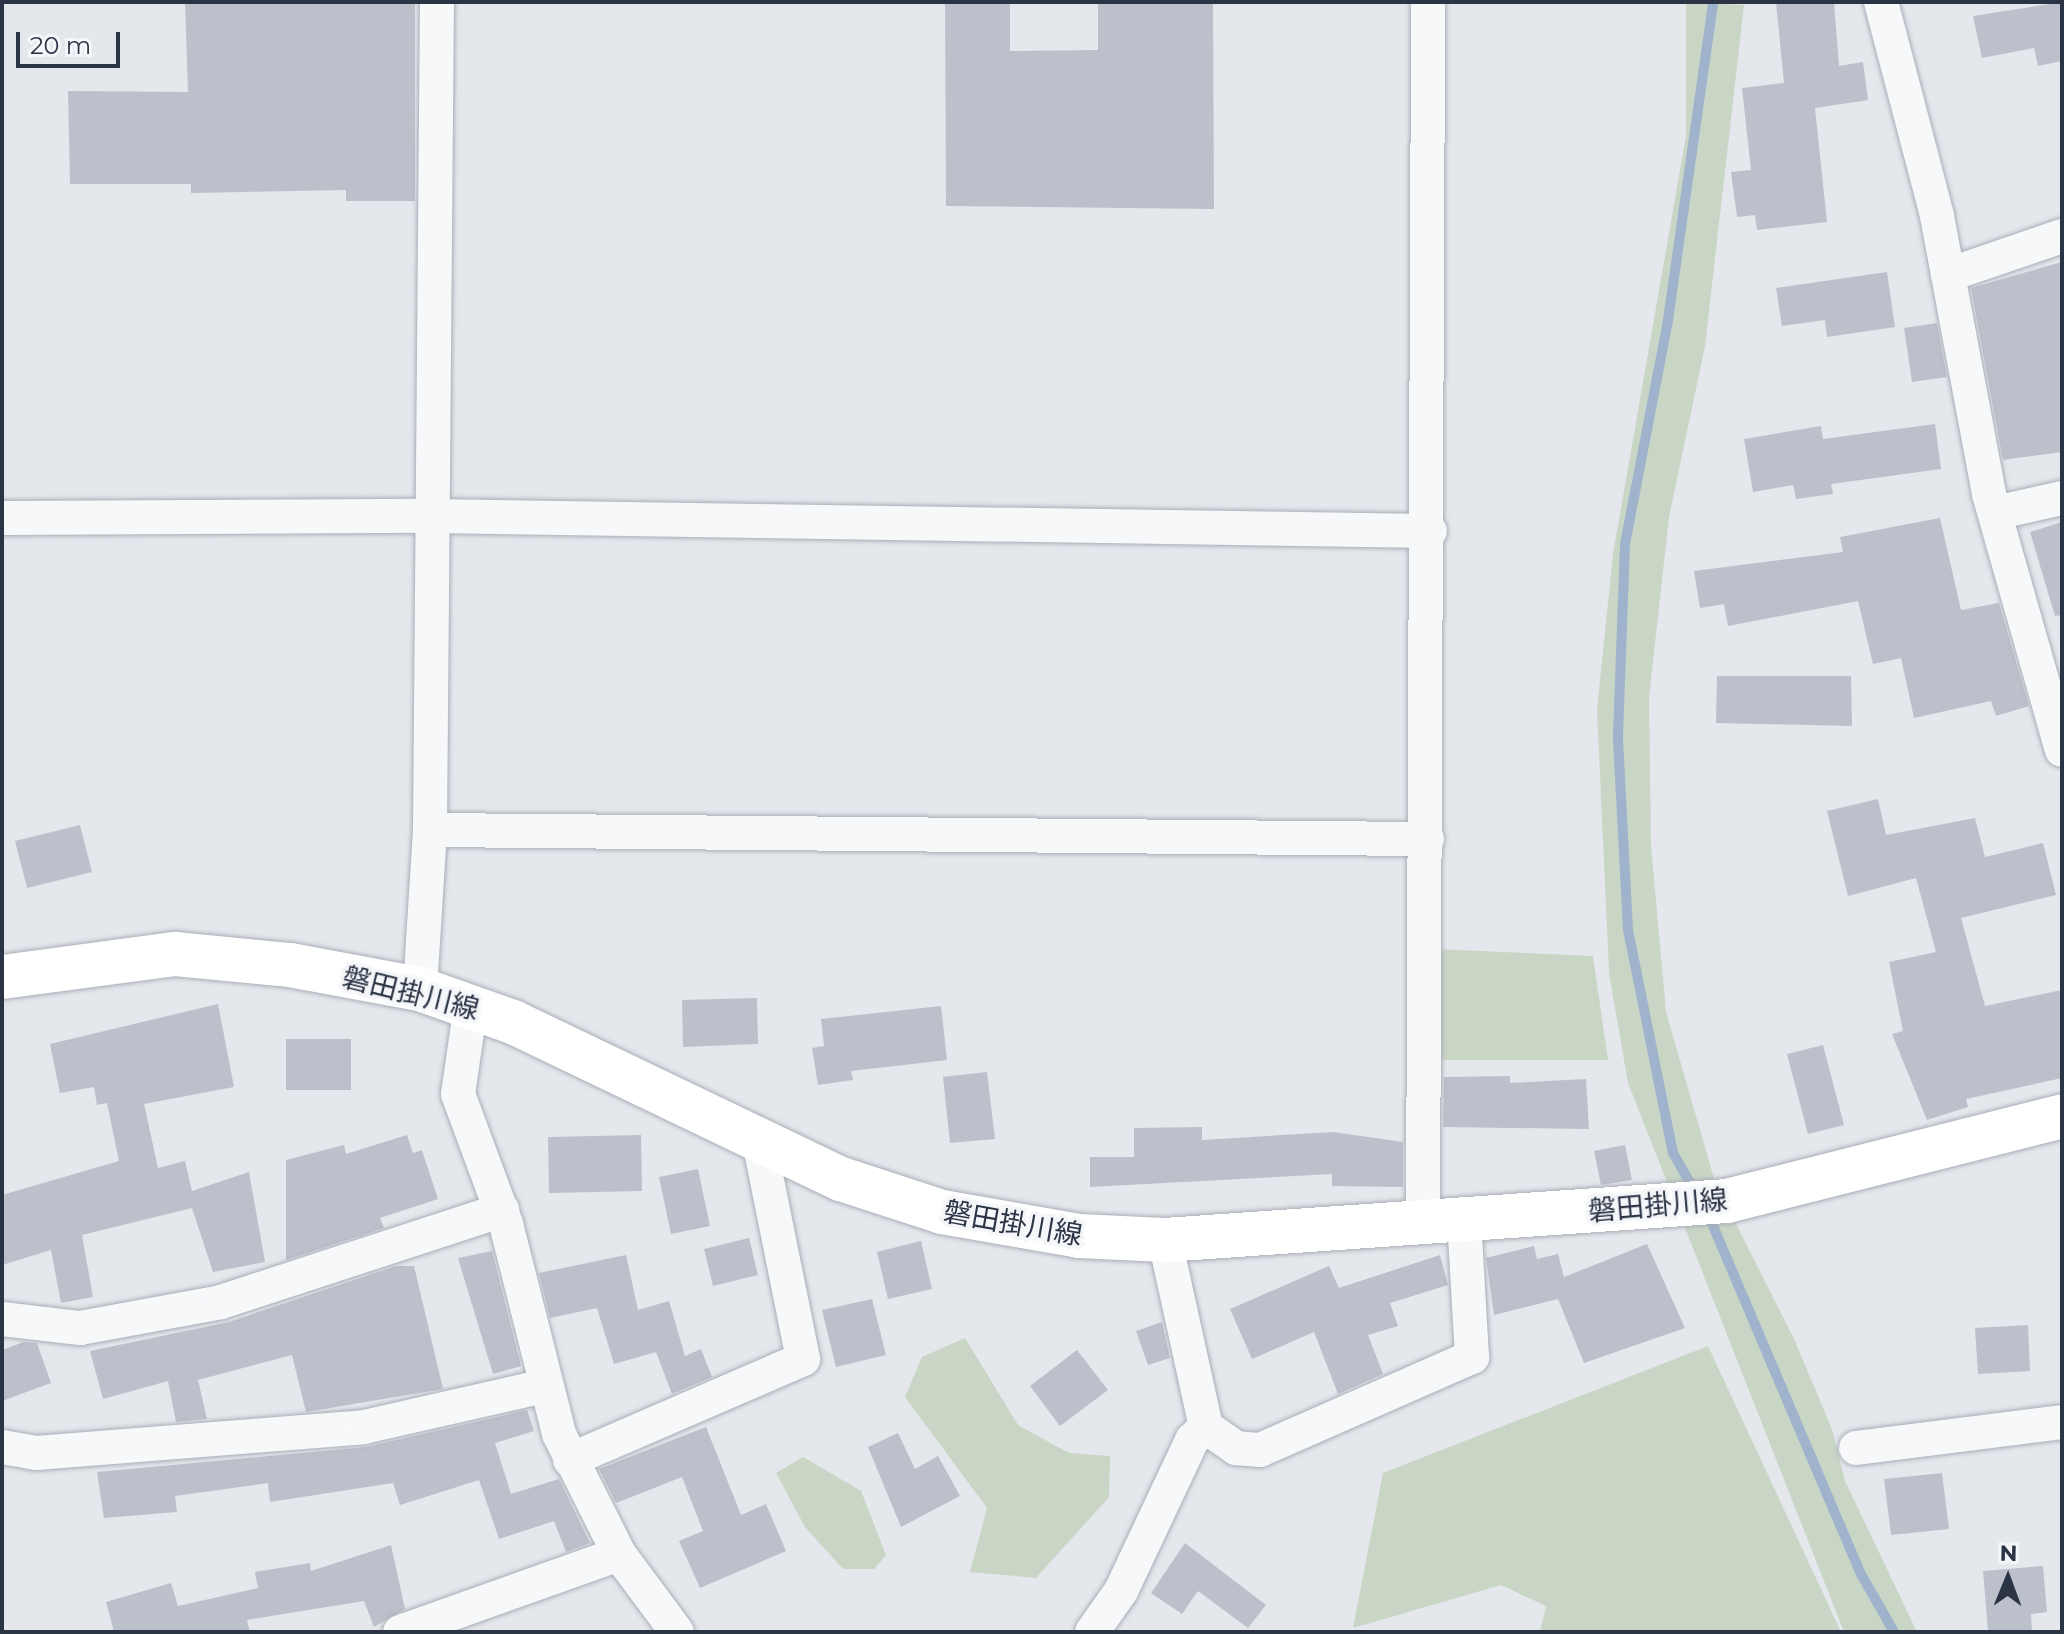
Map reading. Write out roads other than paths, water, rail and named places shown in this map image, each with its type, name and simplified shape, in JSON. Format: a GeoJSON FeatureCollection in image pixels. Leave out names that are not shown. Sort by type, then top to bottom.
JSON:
{"type":"FeatureCollection","features":[{"type":"Feature","properties":{"kind":"main road","name":"磐田掛川線"},"geometry":{"type":"LineString","coordinates":[[2,977],[175,954],[290,965],[420,989],[471,1005],[841,1179],[942,1212],[1065,1234],[1165,1240],[1444,1220],[1657,1209],[1727,1201],[2062,1116]]}},
{"type":"Feature","properties":{"kind":"street"},"geometry":{"type":"LineString","coordinates":[[420,989],[430,830],[430,516],[437,2]]}},
{"type":"Feature","properties":{"kind":"street"},"geometry":{"type":"LineString","coordinates":[[1165,1240],[1206,1427],[1236,1448],[1260,1450],[1472,1357],[1444,1220],[1427,839],[1430,531],[1428,2]]}},
{"type":"Feature","properties":{"kind":"street"},"geometry":{"type":"LineString","coordinates":[[1881,2],[1948,275],[1995,513],[2062,750]]}},
{"type":"Feature","properties":{"kind":"street"},"geometry":{"type":"LineString","coordinates":[[1948,275],[2062,236]]}},
{"type":"Feature","properties":{"kind":"street"},"geometry":{"type":"LineString","coordinates":[[1995,513],[2062,498]]}},
{"type":"Feature","properties":{"kind":"street"},"geometry":{"type":"LineString","coordinates":[[2,518],[430,516],[1430,531]]}},
{"type":"Feature","properties":{"kind":"street"},"geometry":{"type":"LineString","coordinates":[[430,830],[1427,839]]}},
{"type":"Feature","properties":{"kind":"street"},"geometry":{"type":"LineString","coordinates":[[471,1005],[458,1094],[502,1210],[544,1386],[570,1460],[619,1554],[677,1632]]}},
{"type":"Feature","properties":{"kind":"street"},"geometry":{"type":"LineString","coordinates":[[570,1460],[803,1359],[759,1141]]}},
{"type":"Feature","properties":{"kind":"street"},"geometry":{"type":"LineString","coordinates":[[2,1319],[80,1328],[206,1305],[502,1210]]}},
{"type":"Feature","properties":{"kind":"street"},"geometry":{"type":"LineString","coordinates":[[2,1447],[36,1453],[364,1427],[544,1386]]}},
{"type":"Feature","properties":{"kind":"street"},"geometry":{"type":"LineString","coordinates":[[1856,1448],[2062,1422]]}},
{"type":"Feature","properties":{"kind":"street"},"geometry":{"type":"LineString","coordinates":[[1092,1632],[1121,1591],[1192,1440],[1206,1427]]}},
{"type":"Feature","properties":{"kind":"street"},"geometry":{"type":"LineString","coordinates":[[400,1632],[619,1554]]}},
{"type":"Feature","properties":{"kind":"waterway"},"geometry":{"type":"LineString","coordinates":[[1696,1193],[1673,1153],[1628,930],[1618,736],[1625,544],[1668,320],[1713,2]]}},
{"type":"Feature","properties":{"kind":"waterway"},"geometry":{"type":"LineString","coordinates":[[1708,1214],[1861,1574],[1894,1632]]}}]}
